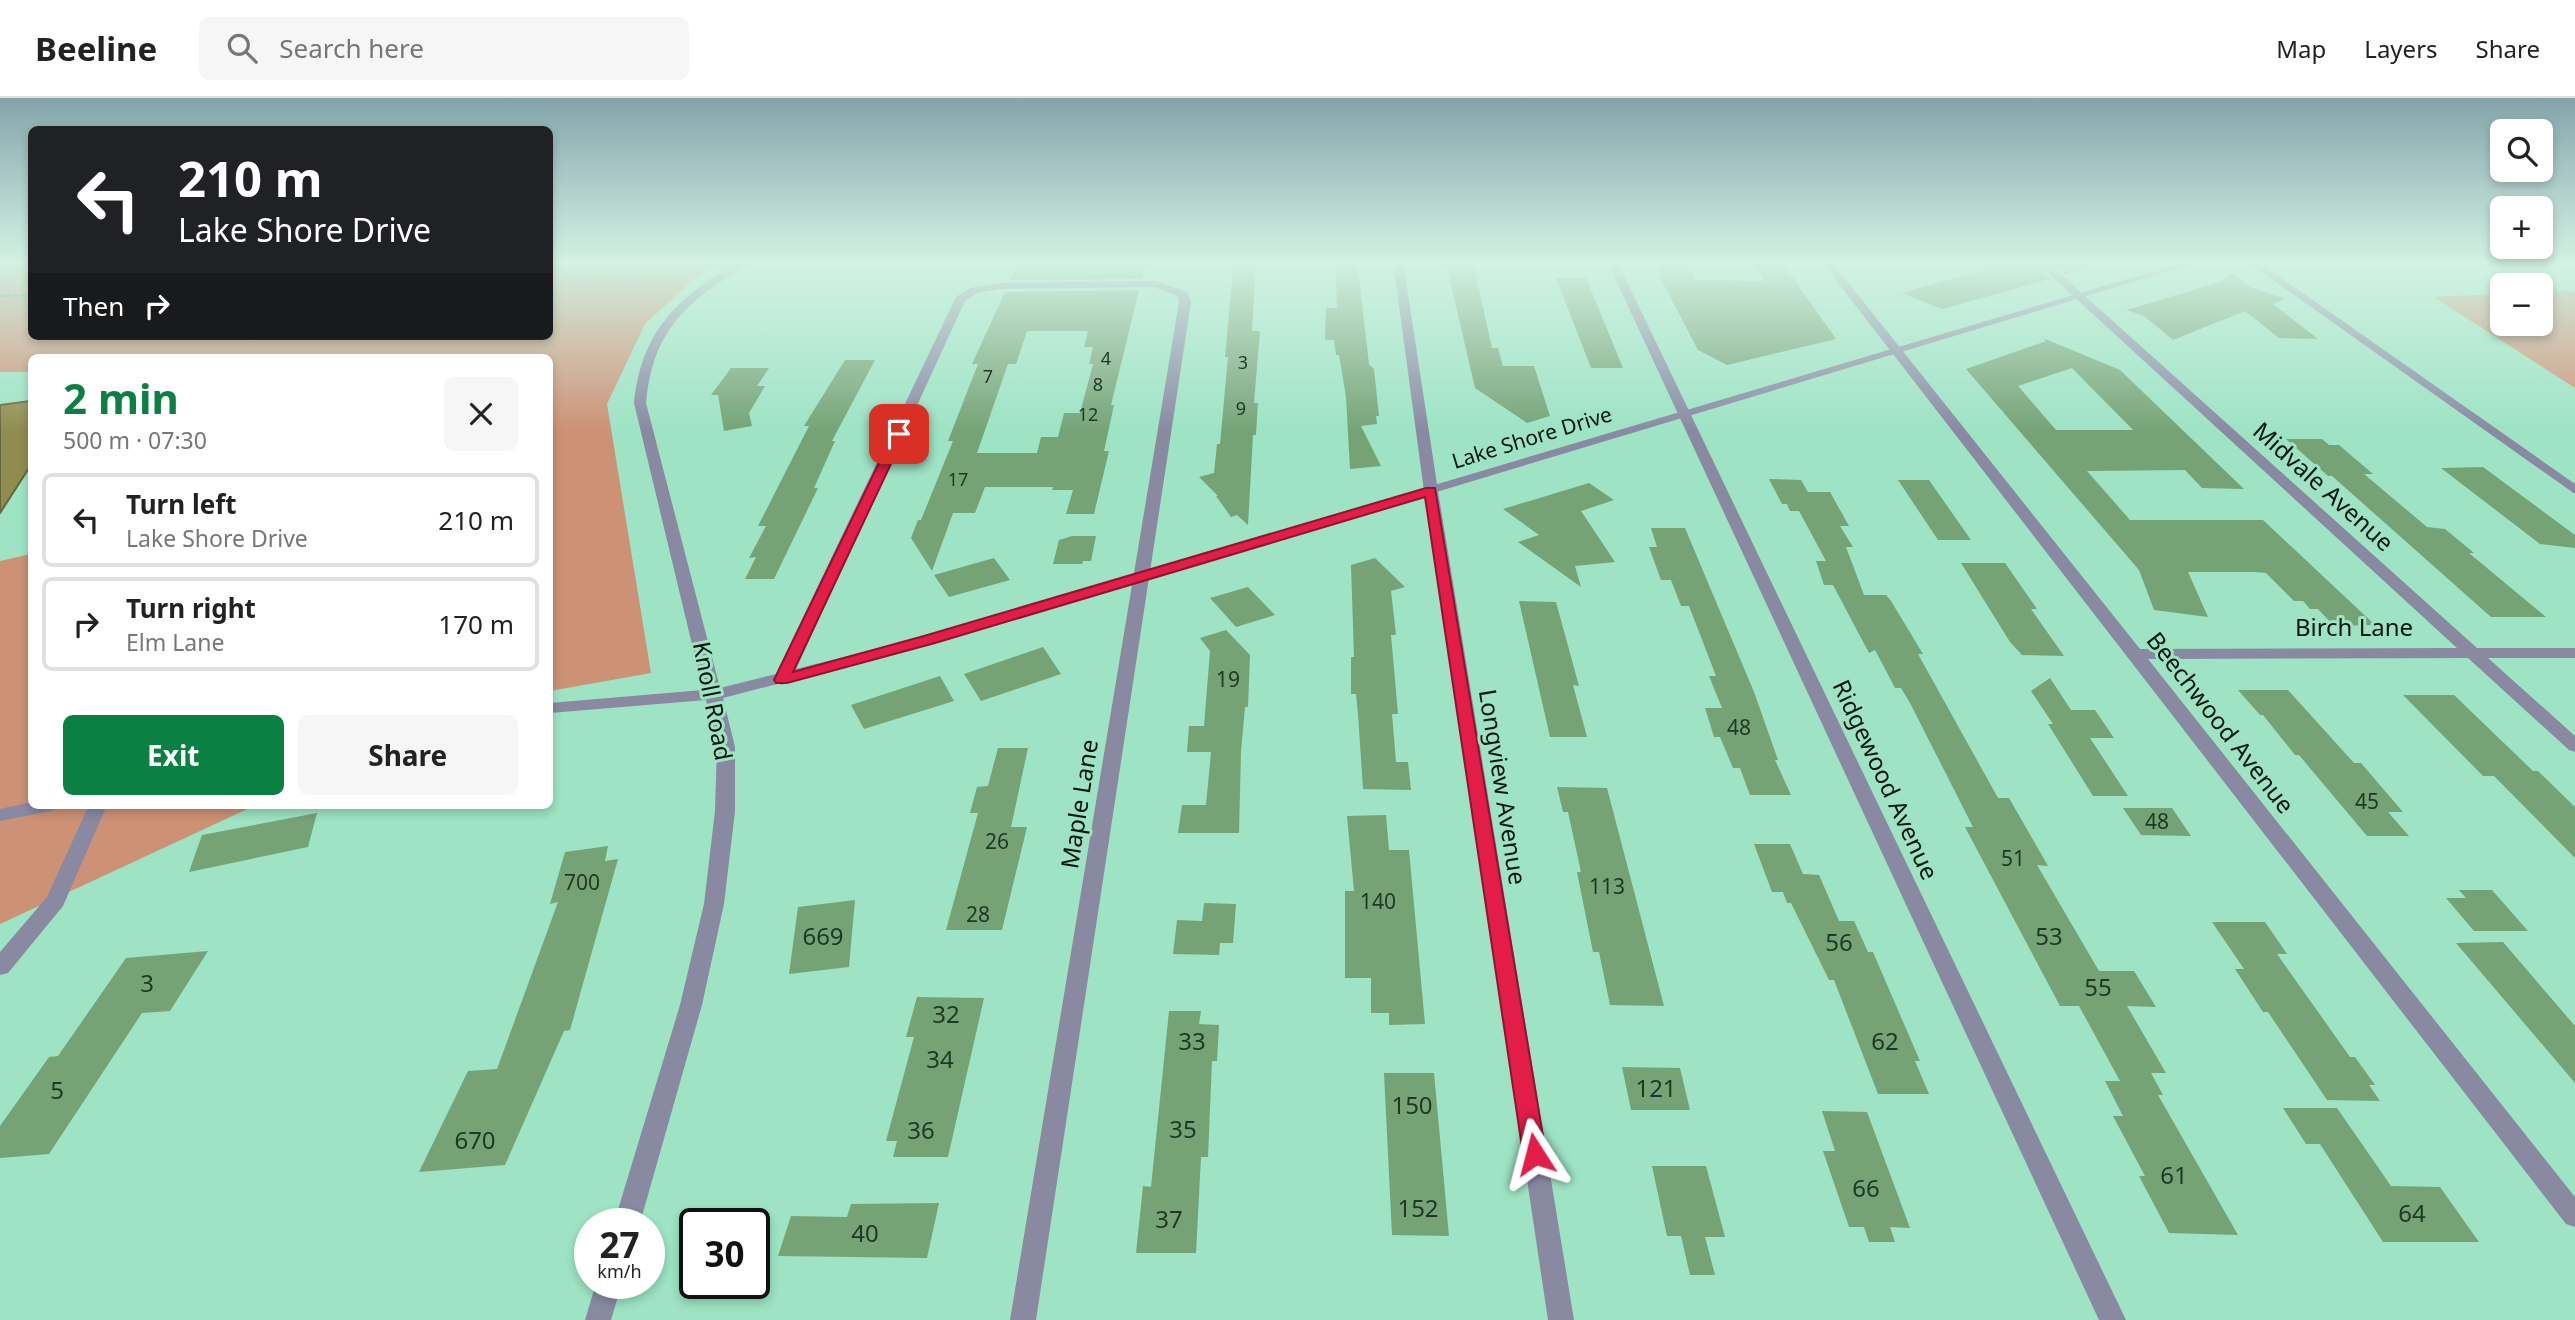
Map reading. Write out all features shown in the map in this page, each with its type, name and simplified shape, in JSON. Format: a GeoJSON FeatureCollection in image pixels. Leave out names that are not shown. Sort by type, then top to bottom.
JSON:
{"type":"FeatureCollection","features":[{"type":"Feature","properties":{"kind":"street","name":"Knoll Road"},"geometry":{"type":"LineString","coordinates":[[631,1208],[691,1005],[714,904],[725,811],[726,747],[640,403],[640,384],[651,347],[671,318]]}},
{"type":"Feature","properties":{"kind":"street","name":"Maple Lane"},"geometry":{"type":"LineString","coordinates":[[782,680],[951,318]]}},
{"type":"Feature","properties":{"kind":"street","name":"Maple Lane"},"geometry":{"type":"LineString","coordinates":[[1023,1320],[1182,318]]}},
{"type":"Feature","properties":{"kind":"street","name":"Longview Avenue"},"geometry":{"type":"LineString","coordinates":[[1406,318],[1561,1320]]}},
{"type":"Feature","properties":{"kind":"street","name":"Ridgewood Avenue"},"geometry":{"type":"LineString","coordinates":[[1639,318],[2113,1320]]}},
{"type":"Feature","properties":{"kind":"street","name":"Beechwood Avenue"},"geometry":{"type":"LineString","coordinates":[[1871,318],[2575,1216]]}},
{"type":"Feature","properties":{"kind":"street","name":"Lake Shore Drive"},"geometry":{"type":"LineString","coordinates":[[553,708],[714,695],[782,680],[929,640],[2004,318]]}},
{"type":"Feature","properties":{"kind":"street","name":"Midvale Avenue"},"geometry":{"type":"LineString","coordinates":[[2103,318],[2575,746]]}},
{"type":"Feature","properties":{"kind":"street"},"geometry":{"type":"LineString","coordinates":[[2332,318],[2575,490]]}},
{"type":"Feature","properties":{"kind":"street","name":"Birch Lane"},"geometry":{"type":"LineString","coordinates":[[2134,654],[2575,653]]}},
{"type":"Feature","properties":{"kind":"street"},"geometry":{"type":"LineString","coordinates":[[0,815],[31,809]]}},
{"type":"Feature","properties":{"kind":"street"},"geometry":{"type":"LineString","coordinates":[[0,967],[56,901],[96,809]]}},
{"type":"Feature","properties":{"kind":"street"},"geometry":{"type":"LineString","coordinates":[[598,1320],[604,1299]]}},
{"type":"Feature","properties":{"kind":"shaded area"},"geometry":{"type":"Polygon","coordinates":[[[0,318],[28,318],[28,340],[553,340],[553,318],[651,318],[645,324],[607,404],[651,673],[553,690],[553,354],[28,354],[28,372],[0,372],[0,318]]]}},
{"type":"Feature","properties":{"kind":"shaded area"},"geometry":{"type":"Polygon","coordinates":[[[2467,318],[2490,318],[2490,333],[2467,318]]]}},
{"type":"Feature","properties":{"kind":"shaded area"},"geometry":{"type":"Polygon","coordinates":[[[2553,318],[2575,318],[2575,388],[2494,336],[2553,336],[2553,318]]]}},
{"type":"Feature","properties":{"kind":"shaded area"},"geometry":{"type":"Polygon","coordinates":[[[28,401],[28,470],[0,513],[0,405],[28,401]]]}},
{"type":"Feature","properties":{"kind":"shaded area"},"geometry":{"type":"Polygon","coordinates":[[[28,555],[28,809],[247,809],[0,924],[0,561],[28,555]]]}},
{"type":"Feature","properties":{"kind":"building"},"geometry":{"type":"Polygon","coordinates":[[[993,318],[1132,318],[1111,405],[1114,405],[1104,451],[1109,451],[1094,514],[1066,514],[1073,490],[1052,490],[1053,487],[985,487],[975,513],[953,513],[932,571],[911,538],[953,441],[948,441],[978,364],[972,364],[993,318]],[[1027,331],[1016,364],[1008,364],[977,453],[1037,453],[1041,437],[1058,437],[1064,413],[1080,413],[1093,364],[1089,364],[1093,347],[1084,347],[1088,331],[1027,331]]]}},
{"type":"Feature","properties":{"kind":"building"},"geometry":{"type":"Polygon","coordinates":[[[1229,318],[1253,318],[1252,331],[1260,331],[1254,403],[1258,403],[1256,435],[1253,435],[1248,525],[1237,515],[1231,517],[1218,496],[1199,477],[1214,473],[1217,444],[1220,444],[1228,357],[1225,357],[1229,318]]]}},
{"type":"Feature","properties":{"kind":"building"},"geometry":{"type":"Polygon","coordinates":[[[1326,318],[1364,318],[1369,364],[1374,369],[1379,416],[1376,416],[1377,424],[1361,426],[1381,466],[1350,469],[1346,397],[1339,355],[1336,355],[1334,340],[1325,340],[1326,318]]]}},
{"type":"Feature","properties":{"kind":"building"},"geometry":{"type":"Polygon","coordinates":[[[1459,318],[1485,318],[1492,348],[1498,348],[1503,366],[1534,366],[1550,416],[1527,423],[1475,388],[1459,318]]]}},
{"type":"Feature","properties":{"kind":"building"},"geometry":{"type":"Polygon","coordinates":[[[1572,318],[1602,318],[1623,368],[1591,368],[1572,318]]]}},
{"type":"Feature","properties":{"kind":"building"},"geometry":{"type":"Polygon","coordinates":[[[1681,318],[1821,318],[1836,339],[1727,365],[1698,350],[1681,318]]]}},
{"type":"Feature","properties":{"kind":"building"},"geometry":{"type":"Polygon","coordinates":[[[2146,318],[2228,318],[2173,340],[2146,318]]]}},
{"type":"Feature","properties":{"kind":"building"},"geometry":{"type":"Polygon","coordinates":[[[2254,318],[2291,318],[2318,339],[2279,338],[2254,318]]]}},
{"type":"Feature","properties":{"kind":"building"},"geometry":{"type":"Polygon","coordinates":[[[2043,338],[2120,370],[2244,489],[2202,488],[2185,470],[2087,471],[2130,520],[2263,520],[2375,625],[2334,626],[2318,609],[2310,609],[2303,601],[2294,601],[2266,573],[2254,572],[2188,572],[2208,617],[2154,610],[2139,570],[1966,369],[2046,341],[2043,338]],[[2072,368],[2018,386],[2056,430],[2133,430],[2072,368]]]}},
{"type":"Feature","properties":{"kind":"building"},"geometry":{"type":"Polygon","coordinates":[[[845,360],[875,360],[832,441],[835,441],[814,488],[818,488],[774,579],[745,579],[756,557],[749,558],[766,526],[758,526],[809,426],[804,426],[845,360]]]}},
{"type":"Feature","properties":{"kind":"building"},"geometry":{"type":"Polygon","coordinates":[[[731,368],[769,368],[757,386],[765,386],[749,413],[752,426],[724,431],[718,395],[711,395],[731,368]]]}},
{"type":"Feature","properties":{"kind":"building"},"geometry":{"type":"Polygon","coordinates":[[[2286,439],[2322,439],[2329,445],[2339,445],[2373,474],[2364,474],[2427,527],[2445,529],[2474,553],[2469,553],[2546,617],[2491,617],[2332,476],[2328,476],[2286,439]]]}},
{"type":"Feature","properties":{"kind":"building"},"geometry":{"type":"Polygon","coordinates":[[[2483,467],[2575,535],[2575,548],[2540,544],[2441,468],[2483,467]]]}},
{"type":"Feature","properties":{"kind":"building"},"geometry":{"type":"Polygon","coordinates":[[[1769,479],[1801,480],[1808,492],[1830,492],[1849,526],[1840,526],[1853,547],[1846,547],[1864,595],[1886,595],[1891,601],[1923,654],[1918,654],[1998,798],[2009,798],[2048,866],[2037,865],[2099,971],[2134,971],[2156,1007],[2127,1006],[2166,1073],[2151,1073],[2163,1095],[2158,1095],[2238,1235],[2169,1233],[2139,1176],[2145,1176],[2113,1116],[2123,1116],[2105,1081],[2120,1081],[2079,1006],[2060,1006],[1965,827],[1973,827],[1910,703],[1901,688],[1895,688],[1875,650],[1869,653],[1833,585],[1824,585],[1816,561],[1826,561],[1799,511],[1790,511],[1787,504],[1782,504],[1769,479]]]}},
{"type":"Feature","properties":{"kind":"building"},"geometry":{"type":"Polygon","coordinates":[[[1898,480],[1929,480],[1971,540],[1938,540],[1898,480]]]}},
{"type":"Feature","properties":{"kind":"building"},"geometry":{"type":"Polygon","coordinates":[[[1589,483],[1614,500],[1581,511],[1615,562],[1575,566],[1581,587],[1518,542],[1539,535],[1503,509],[1589,483]]]}},
{"type":"Feature","properties":{"kind":"building"},"geometry":{"type":"Polygon","coordinates":[[[1651,528],[1685,528],[1754,692],[1778,760],[1775,760],[1791,795],[1750,795],[1740,768],[1733,768],[1720,737],[1714,737],[1705,708],[1722,708],[1709,676],[1716,676],[1689,606],[1681,606],[1671,580],[1661,580],[1649,547],[1657,547],[1651,528]]]}},
{"type":"Feature","properties":{"kind":"building"},"geometry":{"type":"Polygon","coordinates":[[[1072,536],[1096,536],[1091,561],[1083,561],[1082,564],[1053,564],[1059,540],[1072,536]]]}},
{"type":"Feature","properties":{"kind":"building"},"geometry":{"type":"Polygon","coordinates":[[[994,558],[1010,580],[949,597],[934,575],[994,558]]]}},
{"type":"Feature","properties":{"kind":"building"},"geometry":{"type":"Polygon","coordinates":[[[1375,558],[1405,587],[1391,591],[1396,635],[1391,635],[1398,714],[1392,714],[1396,762],[1408,762],[1411,790],[1363,789],[1356,694],[1351,694],[1351,657],[1354,657],[1351,565],[1375,558]]]}},
{"type":"Feature","properties":{"kind":"building"},"geometry":{"type":"Polygon","coordinates":[[[1961,563],[2005,563],[2037,609],[2031,609],[2064,656],[2022,655],[2010,642],[1961,563]]]}},
{"type":"Feature","properties":{"kind":"building"},"geometry":{"type":"Polygon","coordinates":[[[1248,587],[1275,615],[1236,627],[1210,598],[1248,587]]]}},
{"type":"Feature","properties":{"kind":"building"},"geometry":{"type":"Polygon","coordinates":[[[1519,601],[1556,602],[1579,686],[1573,685],[1587,737],[1550,737],[1519,601]]]}},
{"type":"Feature","properties":{"kind":"building"},"geometry":{"type":"Polygon","coordinates":[[[1226,630],[1250,655],[1248,707],[1245,707],[1241,752],[1239,833],[1178,833],[1182,805],[1206,805],[1211,752],[1187,752],[1189,726],[1204,726],[1210,651],[1200,638],[1226,630]]]}},
{"type":"Feature","properties":{"kind":"building"},"geometry":{"type":"Polygon","coordinates":[[[1043,647],[1061,674],[981,701],[964,674],[1043,647]]]}},
{"type":"Feature","properties":{"kind":"building"},"geometry":{"type":"Polygon","coordinates":[[[940,676],[954,701],[864,729],[851,705],[940,676]]]}},
{"type":"Feature","properties":{"kind":"building"},"geometry":{"type":"Polygon","coordinates":[[[2050,678],[2071,710],[2095,710],[2114,738],[2090,738],[2128,796],[2093,796],[2048,724],[2053,724],[2031,691],[2050,678]]]}},
{"type":"Feature","properties":{"kind":"building"},"geometry":{"type":"Polygon","coordinates":[[[2238,690],[2288,690],[2354,763],[2361,763],[2403,812],[2388,812],[2409,836],[2367,836],[2299,755],[2295,755],[2263,715],[2260,715],[2238,690]]]}},
{"type":"Feature","properties":{"kind":"building"},"geometry":{"type":"Polygon","coordinates":[[[2403,695],[2454,695],[2533,771],[2538,771],[2575,807],[2575,858],[2494,776],[2483,776],[2403,695]]]}},
{"type":"Feature","properties":{"kind":"building"},"geometry":{"type":"Polygon","coordinates":[[[998,748],[1028,748],[1011,827],[1027,827],[1002,930],[946,930],[978,813],[970,813],[977,787],[988,786],[998,748]]]}},
{"type":"Feature","properties":{"kind":"building"},"geometry":{"type":"Polygon","coordinates":[[[1557,787],[1607,788],[1664,1006],[1610,1005],[1599,952],[1593,952],[1577,872],[1581,872],[1568,812],[1563,812],[1557,787]]]}},
{"type":"Feature","properties":{"kind":"building"},"geometry":{"type":"Polygon","coordinates":[[[2123,808],[2172,808],[2191,836],[2141,835],[2123,808]]]}},
{"type":"Feature","properties":{"kind":"building"},"geometry":{"type":"Polygon","coordinates":[[[317,813],[308,847],[189,872],[202,835],[317,813]]]}},
{"type":"Feature","properties":{"kind":"building"},"geometry":{"type":"Polygon","coordinates":[[[1386,815],[1389,850],[1409,850],[1425,1024],[1389,1025],[1389,1013],[1371,1013],[1371,978],[1345,978],[1345,891],[1354,891],[1347,816],[1386,815]]]}},
{"type":"Feature","properties":{"kind":"building"},"geometry":{"type":"Polygon","coordinates":[[[1754,844],[1790,844],[1803,874],[1819,875],[1839,921],[1854,921],[1868,952],[1873,952],[1920,1061],[1915,1061],[1929,1094],[1878,1094],[1834,980],[1829,980],[1791,903],[1787,903],[1783,892],[1772,892],[1754,844]]]}},
{"type":"Feature","properties":{"kind":"building"},"geometry":{"type":"Polygon","coordinates":[[[608,846],[605,861],[618,859],[570,1030],[564,1031],[505,1165],[419,1172],[468,1071],[497,1069],[558,902],[550,904],[565,852],[608,846]]]}},
{"type":"Feature","properties":{"kind":"building"},"geometry":{"type":"Polygon","coordinates":[[[2459,890],[2492,890],[2528,931],[2474,931],[2446,898],[2466,898],[2459,890]]]}},
{"type":"Feature","properties":{"kind":"building"},"geometry":{"type":"Polygon","coordinates":[[[855,900],[849,967],[789,974],[798,907],[855,900]]]}},
{"type":"Feature","properties":{"kind":"building"},"geometry":{"type":"Polygon","coordinates":[[[1204,903],[1236,904],[1233,943],[1220,943],[1219,955],[1173,954],[1177,920],[1202,921],[1204,903]]]}},
{"type":"Feature","properties":{"kind":"building"},"geometry":{"type":"Polygon","coordinates":[[[2212,922],[2265,922],[2287,954],[2277,954],[2350,1057],[2355,1057],[2375,1085],[2369,1085],[2380,1101],[2327,1100],[2268,1012],[2263,1012],[2235,969],[2244,969],[2212,922]]]}},
{"type":"Feature","properties":{"kind":"building"},"geometry":{"type":"Polygon","coordinates":[[[2503,942],[2575,1026],[2575,1083],[2456,943],[2503,942]]]}},
{"type":"Feature","properties":{"kind":"building"},"geometry":{"type":"Polygon","coordinates":[[[208,951],[170,1011],[142,1013],[49,1154],[0,1158],[0,1126],[49,1057],[58,1056],[126,958],[208,951]]]}},
{"type":"Feature","properties":{"kind":"building"},"geometry":{"type":"Polygon","coordinates":[[[917,997],[984,998],[948,1157],[893,1157],[897,1141],[886,1141],[914,1037],[906,1037],[917,997]]]}},
{"type":"Feature","properties":{"kind":"building"},"geometry":{"type":"Polygon","coordinates":[[[1169,1011],[1201,1011],[1199,1024],[1219,1025],[1217,1061],[1212,1061],[1208,1157],[1201,1157],[1196,1253],[1136,1253],[1143,1186],[1151,1187],[1169,1011]]]}},
{"type":"Feature","properties":{"kind":"building"},"geometry":{"type":"Polygon","coordinates":[[[1622,1067],[1680,1068],[1690,1110],[1631,1110],[1622,1067]]]}},
{"type":"Feature","properties":{"kind":"building"},"geometry":{"type":"Polygon","coordinates":[[[1384,1073],[1434,1073],[1449,1236],[1392,1235],[1384,1073]]]}},
{"type":"Feature","properties":{"kind":"building"},"geometry":{"type":"Polygon","coordinates":[[[2283,1108],[2337,1108],[2391,1186],[2440,1187],[2479,1242],[2383,1242],[2320,1144],[2306,1144],[2283,1108]]]}},
{"type":"Feature","properties":{"kind":"building"},"geometry":{"type":"Polygon","coordinates":[[[1822,1111],[1867,1112],[1910,1228],[1890,1227],[1895,1242],[1869,1242],[1864,1227],[1849,1227],[1823,1151],[1835,1151],[1822,1111]]]}},
{"type":"Feature","properties":{"kind":"building"},"geometry":{"type":"Polygon","coordinates":[[[1652,1166],[1706,1166],[1725,1237],[1705,1237],[1715,1275],[1690,1275],[1681,1236],[1667,1236],[1652,1166]]]}},
{"type":"Feature","properties":{"kind":"building"},"geometry":{"type":"Polygon","coordinates":[[[939,1203],[927,1258],[778,1256],[791,1216],[847,1217],[851,1204],[939,1203]]]}},
{"type":"Feature","properties":{"kind":"route"},"geometry":{"type":"LineString","coordinates":[[899,434],[782,680],[929,640],[1431,491],[1535,1154]]}}]}
